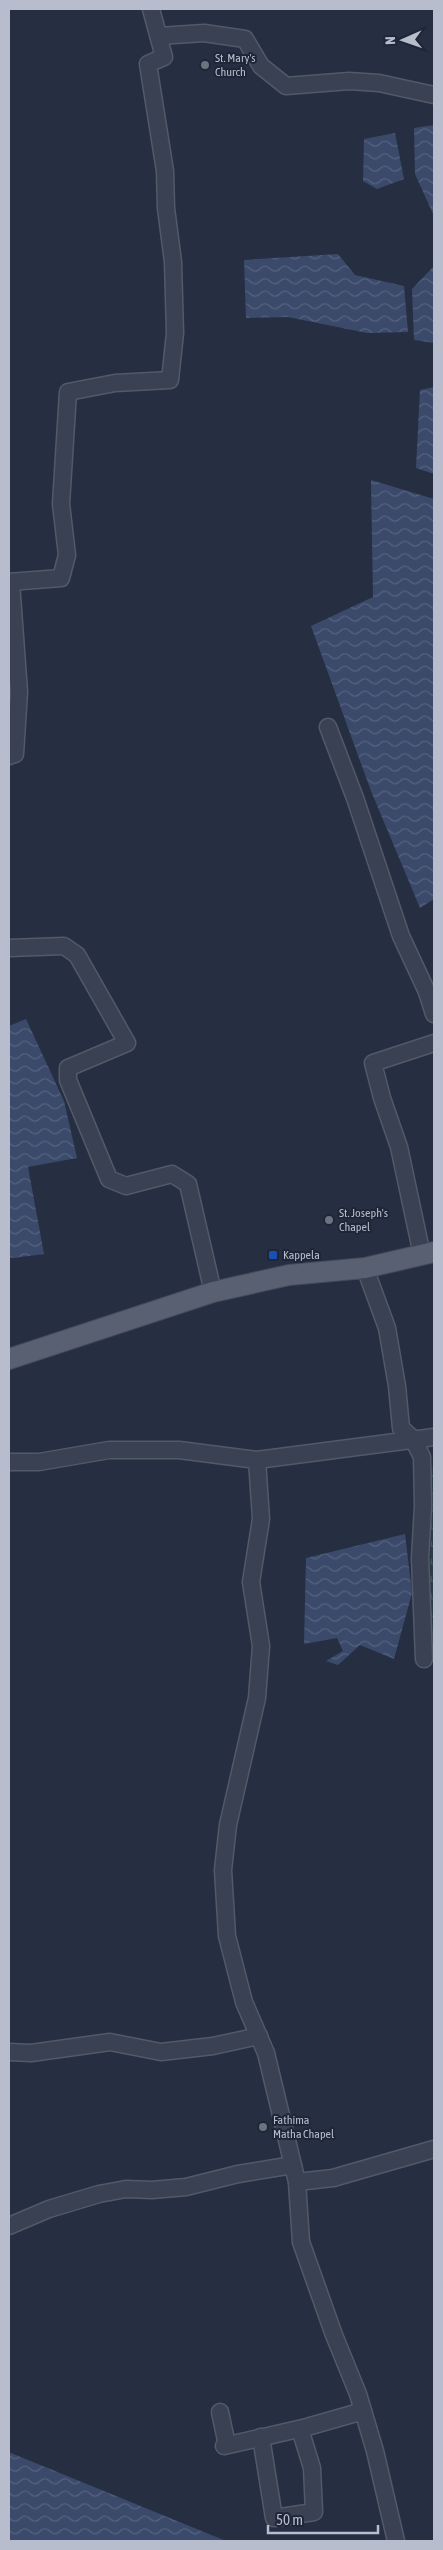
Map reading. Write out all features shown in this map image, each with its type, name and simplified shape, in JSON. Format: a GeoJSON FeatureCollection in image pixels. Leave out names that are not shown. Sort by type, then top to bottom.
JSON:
{"type":"FeatureCollection","features":[{"type":"Feature","properties":{"kind":"main road"},"geometry":{"type":"LineString","coordinates":[[9,1359],[213,1292],[289,1275],[365,1268],[428,1254]]}},
{"type":"Feature","properties":{"kind":"street"},"geometry":{"type":"LineString","coordinates":[[9,756],[15,754],[19,692],[10,582],[61,578],[67,555],[61,504],[68,392],[114,383],[170,380],[175,333],[173,262],[166,208],[164,163],[148,64],[164,56],[151,9]]}},
{"type":"Feature","properties":{"kind":"street"},"geometry":{"type":"LineString","coordinates":[[159,36],[204,34],[245,38],[261,66],[286,86],[349,81],[379,83],[434,95]]}},
{"type":"Feature","properties":{"kind":"street"},"geometry":{"type":"LineString","coordinates":[[328,727],[355,798],[401,936],[427,992],[434,1014]]}},
{"type":"Feature","properties":{"kind":"street"},"geometry":{"type":"LineString","coordinates":[[9,948],[64,946],[77,955],[127,1043],[68,1068],[68,1080],[94,1147],[108,1179],[126,1186],[172,1174],[188,1184],[213,1292]]}},
{"type":"Feature","properties":{"kind":"street"},"geometry":{"type":"LineString","coordinates":[[428,1254],[399,1147],[382,1098],[373,1063],[434,1042]]}},
{"type":"Feature","properties":{"kind":"street"},"geometry":{"type":"LineString","coordinates":[[365,1268],[387,1328],[397,1386],[401,1428],[413,1439],[422,1457],[424,1506],[420,1558],[424,1659]]}},
{"type":"Feature","properties":{"kind":"street"},"geometry":{"type":"LineString","coordinates":[[9,1462],[39,1462],[109,1450],[179,1450],[257,1460],[434,1437]]}},
{"type":"Feature","properties":{"kind":"street"},"geometry":{"type":"LineString","coordinates":[[257,1460],[260,1519],[252,1582],[261,1646],[257,1698],[228,1825],[223,1870],[227,1936],[244,2002],[266,2053],[297,2182],[301,2242],[376,2451],[396,2541]]}},
{"type":"Feature","properties":{"kind":"street"},"geometry":{"type":"LineString","coordinates":[[9,2052],[31,2053],[110,2042],[161,2052],[259,2036]]}},
{"type":"Feature","properties":{"kind":"street"},"geometry":{"type":"LineString","coordinates":[[297,2182],[333,2178],[434,2149]]}},
{"type":"Feature","properties":{"kind":"street"},"geometry":{"type":"LineString","coordinates":[[9,2226],[49,2209],[99,2194],[126,2189],[152,2190],[186,2186],[238,2174],[292,2166]]}},
{"type":"Feature","properties":{"kind":"street"},"geometry":{"type":"LineString","coordinates":[[220,2412],[226,2445],[300,2429],[363,2411]]}},
{"type":"Feature","properties":{"kind":"street"},"geometry":{"type":"LineString","coordinates":[[261,2437],[274,2518],[314,2512],[312,2468],[300,2429]]}},
{"type":"Feature","properties":{"kind":"green space"},"geometry":{"type":"Polygon","coordinates":[[[431,1466],[434,1467],[434,1687],[430,1588],[431,1466]]]}},
{"type":"Feature","properties":{"kind":"water"},"geometry":{"type":"Polygon","coordinates":[[[434,125],[434,216],[415,174],[414,128],[434,125]]]}},
{"type":"Feature","properties":{"kind":"water"},"geometry":{"type":"Polygon","coordinates":[[[395,133],[404,179],[377,189],[363,181],[364,139],[395,133]]]}},
{"type":"Feature","properties":{"kind":"water"},"geometry":{"type":"Polygon","coordinates":[[[338,254],[355,275],[404,286],[408,332],[367,333],[288,317],[246,318],[244,260],[338,254]]]}},
{"type":"Feature","properties":{"kind":"water"},"geometry":{"type":"Polygon","coordinates":[[[434,266],[434,343],[414,340],[412,289],[434,266]]]}},
{"type":"Feature","properties":{"kind":"water"},"geometry":{"type":"Polygon","coordinates":[[[434,387],[434,474],[416,468],[420,390],[434,387]]]}},
{"type":"Feature","properties":{"kind":"water"},"geometry":{"type":"Polygon","coordinates":[[[371,480],[434,499],[434,899],[420,908],[371,791],[311,626],[373,597],[371,480]]]}},
{"type":"Feature","properties":{"kind":"water"},"geometry":{"type":"Polygon","coordinates":[[[26,1019],[64,1101],[77,1158],[28,1167],[44,1254],[13,1258],[9,1257],[9,1026],[26,1019]]]}},
{"type":"Feature","properties":{"kind":"water"},"geometry":{"type":"Polygon","coordinates":[[[405,1534],[412,1593],[394,1659],[360,1645],[338,1665],[326,1661],[343,1651],[337,1638],[304,1644],[306,1558],[405,1534]]]}},
{"type":"Feature","properties":{"kind":"water"},"geometry":{"type":"Polygon","coordinates":[[[9,2453],[11,2453],[226,2541],[9,2541],[9,2453]]]}},
{"type":"Feature","properties":{"kind":"place","name":"St. Mary's Church"},"geometry":{"type":"Point","coordinates":[205,65]}},
{"type":"Feature","properties":{"kind":"place","name":"St. Joseph's Chapel"},"geometry":{"type":"Point","coordinates":[329,1220]}},
{"type":"Feature","properties":{"kind":"place","name":"Kappela"},"geometry":{"type":"Point","coordinates":[273,1255]}},
{"type":"Feature","properties":{"kind":"place","name":"Fathima Matha Chapel"},"geometry":{"type":"Point","coordinates":[263,2127]}}]}
